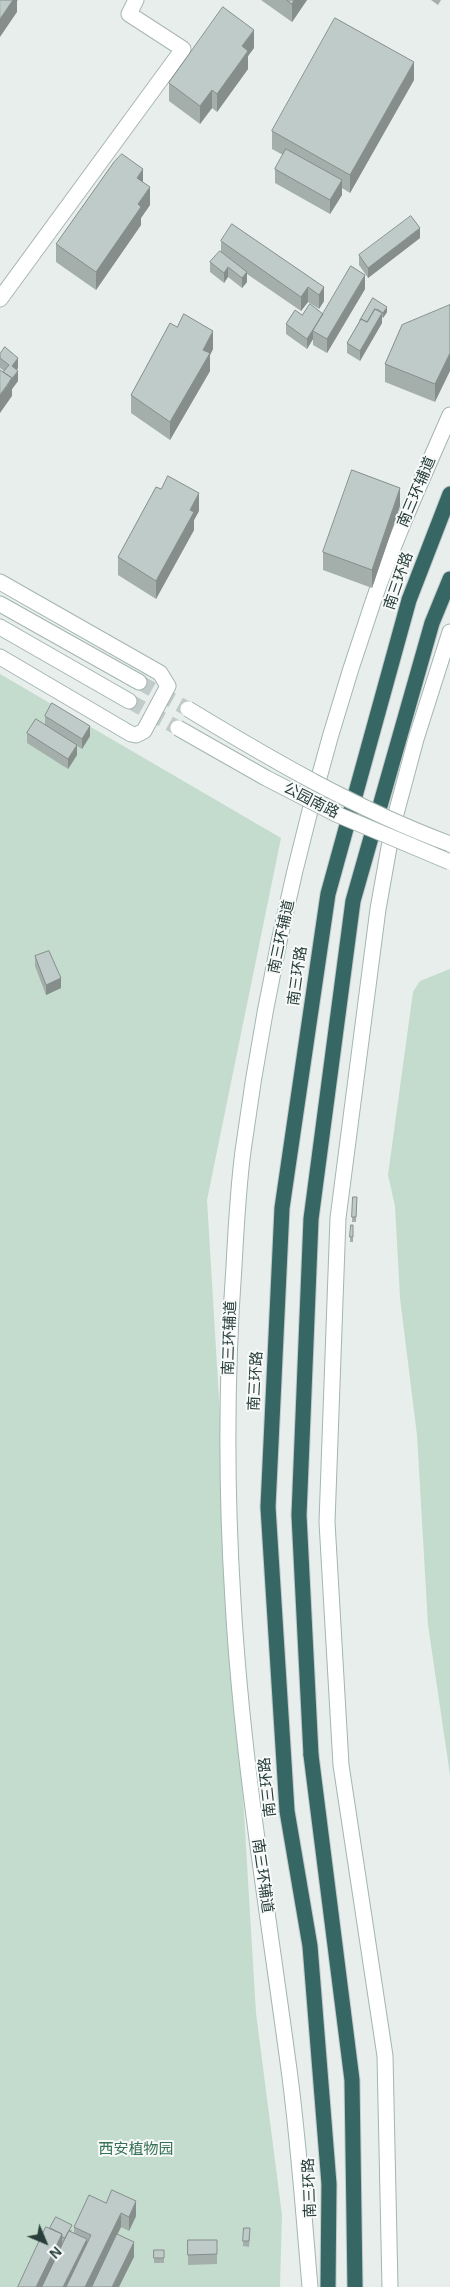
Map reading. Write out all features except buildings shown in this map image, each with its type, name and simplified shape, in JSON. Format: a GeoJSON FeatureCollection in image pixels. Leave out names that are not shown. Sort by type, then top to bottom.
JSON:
{"type":"FeatureCollection","features":[{"type":"Feature","properties":{"kind":"highway","name":"南三环路"},"geometry":{"type":"LineString","coordinates":[[328,2287],[329,2184],[311,1956],[287,1812],[268,1507],[282,1208],[328,894],[409,600],[450,494]]}},
{"type":"Feature","properties":{"kind":"highway"},"geometry":{"type":"LineString","coordinates":[[355,2287],[352,2080],[311,1755],[299,1515],[311,1219],[353,900],[432,623],[450,580]]}},
{"type":"Feature","properties":{"kind":"main road"},"geometry":{"type":"LineString","coordinates":[[0,300],[183,49],[129,14],[136,0]]}},
{"type":"Feature","properties":{"kind":"main road","name":"南三环辅道"},"geometry":{"type":"LineString","coordinates":[[310,2287],[290,2081],[242,1729],[234,1617],[228,1452],[229,1339],[236,1232],[242,1155],[257,1062],[295,874],[322,762],[374,600],[399,532],[450,415]]}},
{"type":"Feature","properties":{"kind":"main road"},"geometry":{"type":"LineString","coordinates":[[0,582],[160,674],[164,677],[168,686],[144,731],[136,735],[131,734],[0,657]]}},
{"type":"Feature","properties":{"kind":"main road"},"geometry":{"type":"LineString","coordinates":[[0,604],[139,682]]}},
{"type":"Feature","properties":{"kind":"main road"},"geometry":{"type":"LineString","coordinates":[[0,627],[129,700]]}},
{"type":"Feature","properties":{"kind":"main road"},"geometry":{"type":"LineString","coordinates":[[390,2287],[385,2056],[341,1765],[327,1522],[338,1218],[378,909],[393,825],[416,739],[450,632]]}},
{"type":"Feature","properties":{"kind":"main road","name":"公园南路"},"geometry":{"type":"LineString","coordinates":[[188,709],[298,773],[367,809],[450,843]]}},
{"type":"Feature","properties":{"kind":"main road","name":"公园南路"},"geometry":{"type":"LineString","coordinates":[[178,728],[266,778],[336,814],[450,863]]}},
{"type":"Feature","properties":{"kind":"main road"},"geometry":{"type":"LineString","coordinates":[[393,825],[450,843]]}},
{"type":"Feature","properties":{"kind":"main road"},"geometry":{"type":"LineString","coordinates":[[390,843],[450,863]]}},
{"type":"Feature","properties":{"kind":"green space","name":"西安植物园"},"geometry":{"type":"Polygon","coordinates":[[[0,674],[281,838],[207,1200],[256,2013],[282,2215],[280,2287],[0,2287],[0,674]]]}},
{"type":"Feature","properties":{"kind":"green space"},"geometry":{"type":"Polygon","coordinates":[[[450,969],[450,1775],[428,1625],[417,1435],[400,1298],[395,1206],[388,1175],[413,992],[420,981],[450,969]]]}},
{"type":"Feature","properties":{"kind":"tunnel"},"geometry":{"type":"LineString","coordinates":[[139,682],[188,709]]}},
{"type":"Feature","properties":{"kind":"tunnel"},"geometry":{"type":"LineString","coordinates":[[129,701],[178,728]]}}]}
